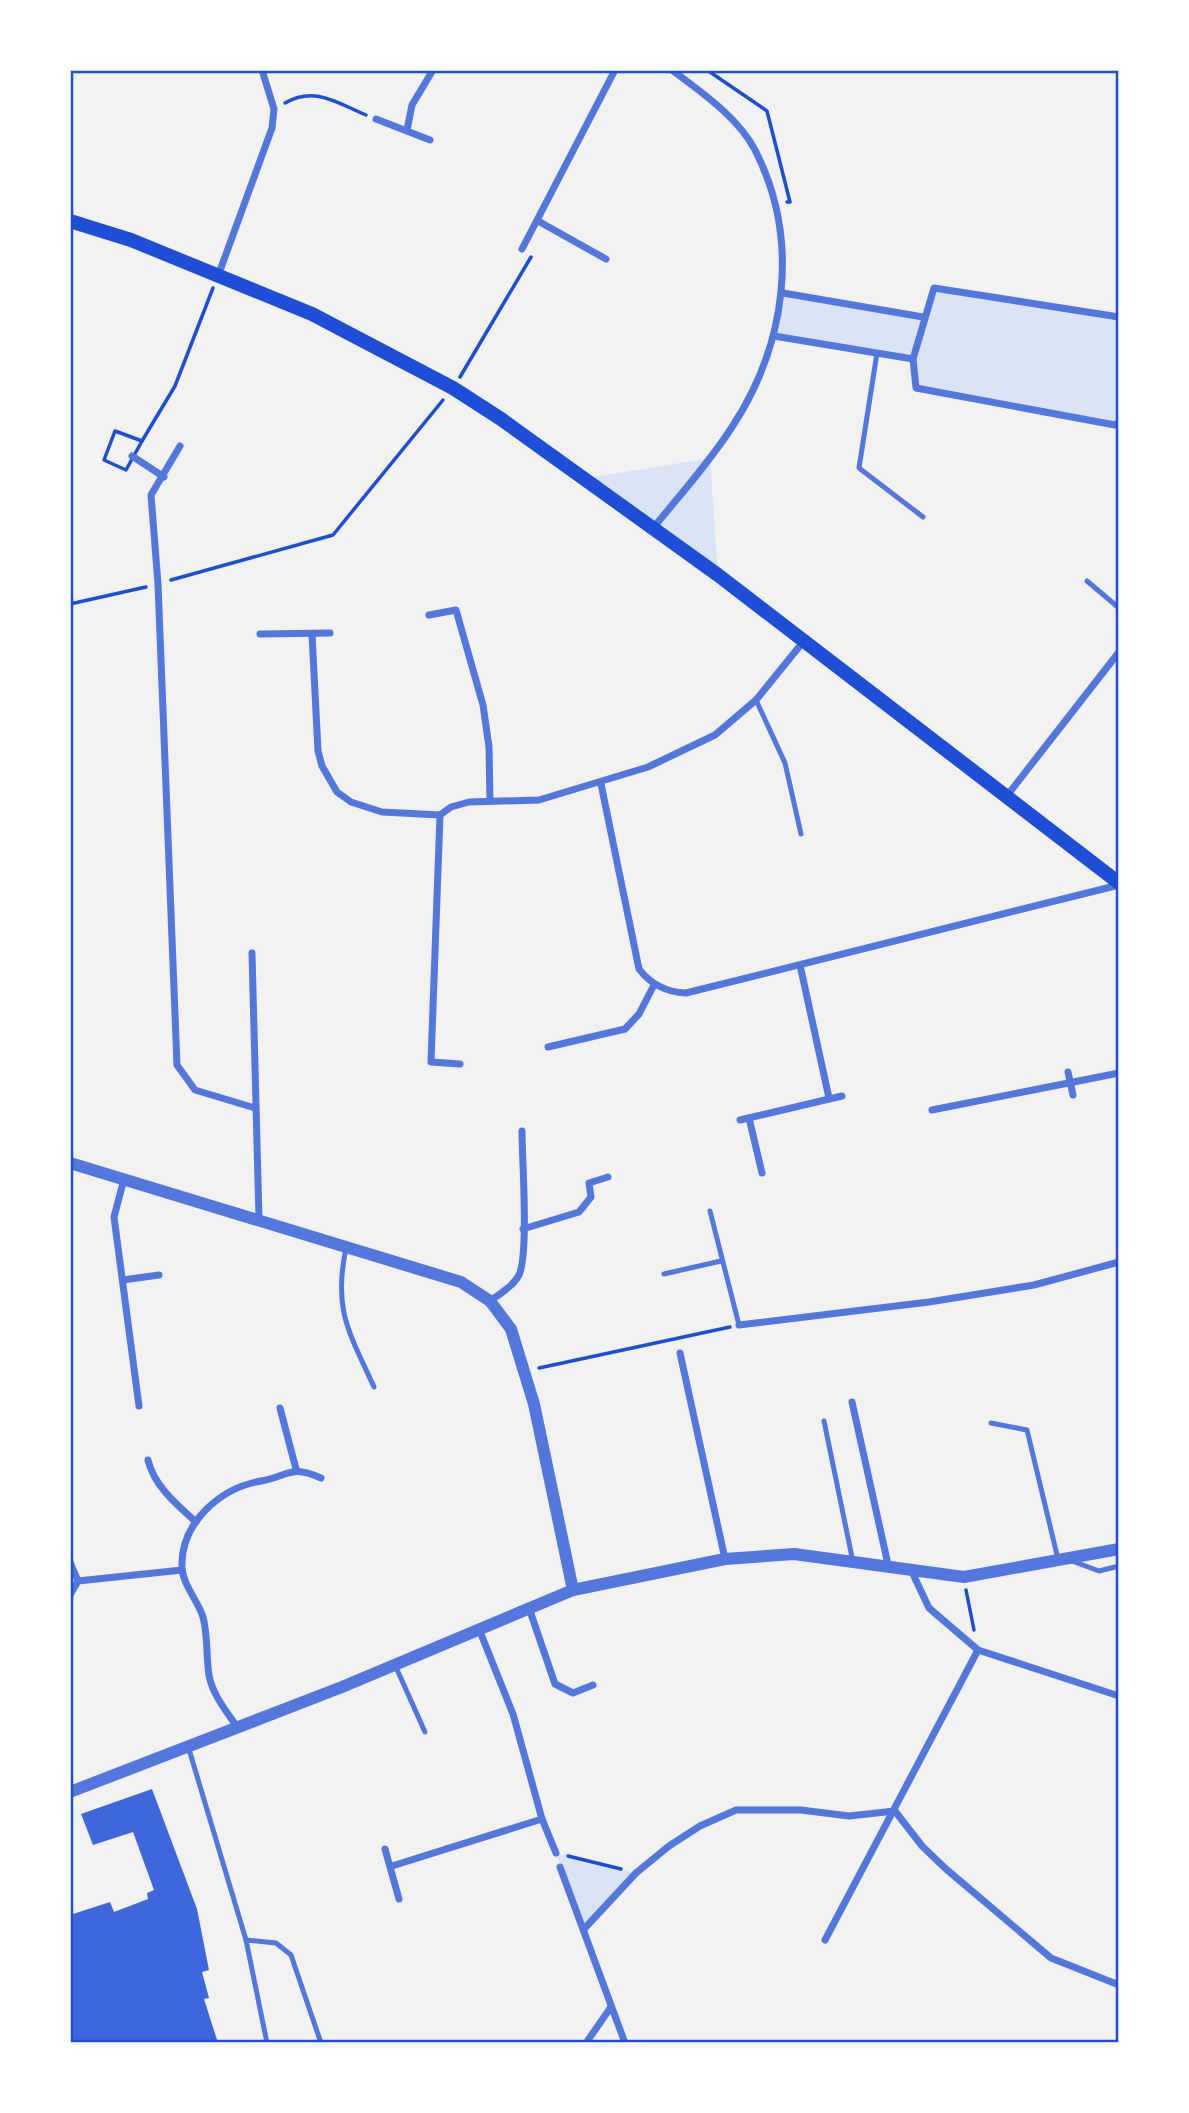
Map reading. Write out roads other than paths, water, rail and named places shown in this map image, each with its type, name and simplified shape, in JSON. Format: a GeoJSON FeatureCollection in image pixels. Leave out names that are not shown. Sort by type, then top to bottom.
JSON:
{"type":"FeatureCollection","features":[{"type":"Feature","properties":{"kind":"main road"},"geometry":{"type":"LineString","coordinates":[[70,221],[131,240],[312,314],[453,388],[564,461],[654,527],[1119,884]]}},
{"type":"Feature","properties":{"kind":"street"},"geometry":{"type":"LineString","coordinates":[[218,276],[266,152],[274,109],[262,70]]}},
{"type":"Feature","properties":{"kind":"street"},"geometry":{"type":"LineString","coordinates":[[407,130],[412,105],[433,70]]}},
{"type":"Feature","properties":{"kind":"street"},"geometry":{"type":"LineString","coordinates":[[522,249],[615,70]]}},
{"type":"Feature","properties":{"kind":"street"},"geometry":{"type":"LineString","coordinates":[[654,527],[733,426],[765,363],[783,293],[782,235],[755,149],[737,125],[672,70]]}},
{"type":"Feature","properties":{"kind":"street"},"geometry":{"type":"LineString","coordinates":[[376,119],[430,141]]}},
{"type":"Feature","properties":{"kind":"street"},"geometry":{"type":"LineString","coordinates":[[538,221],[606,259]]}},
{"type":"Feature","properties":{"kind":"street"},"geometry":{"type":"LineString","coordinates":[[1119,317],[934,288],[923,317],[913,359],[916,388],[1115,425],[1119,422]]}},
{"type":"Feature","properties":{"kind":"street"},"geometry":{"type":"LineString","coordinates":[[783,293],[923,317]]}},
{"type":"Feature","properties":{"kind":"street"},"geometry":{"type":"LineString","coordinates":[[774,336],[913,359]]}},
{"type":"Feature","properties":{"kind":"street"},"geometry":{"type":"LineString","coordinates":[[180,446],[151,495],[158,584],[177,1065],[195,1090],[255,1108]]}},
{"type":"Feature","properties":{"kind":"street"},"geometry":{"type":"LineString","coordinates":[[132,456],[164,477]]}},
{"type":"Feature","properties":{"kind":"street"},"geometry":{"type":"LineString","coordinates":[[429,615],[456,610],[482,705],[489,747],[490,801]]}},
{"type":"Feature","properties":{"kind":"street"},"geometry":{"type":"LineString","coordinates":[[260,634],[330,633]]}},
{"type":"Feature","properties":{"kind":"street"},"geometry":{"type":"LineString","coordinates":[[312,634],[318,751],[322,766],[337,792],[351,802],[374,810],[440,815],[451,807],[490,801],[539,800],[601,784],[693,748],[737,719],[803,642]]}},
{"type":"Feature","properties":{"kind":"street"},"geometry":{"type":"LineString","coordinates":[[1006,797],[1119,652]]}},
{"type":"Feature","properties":{"kind":"street"},"geometry":{"type":"LineString","coordinates":[[601,784],[639,969],[654,985],[686,993],[1119,884]]}},
{"type":"Feature","properties":{"kind":"street"},"geometry":{"type":"LineString","coordinates":[[440,815],[431,1062],[460,1064]]}},
{"type":"Feature","properties":{"kind":"street"},"geometry":{"type":"LineString","coordinates":[[252,953],[259,1219]]}},
{"type":"Feature","properties":{"kind":"street"},"geometry":{"type":"LineString","coordinates":[[800,965],[829,1098]]}},
{"type":"Feature","properties":{"kind":"street"},"geometry":{"type":"LineString","coordinates":[[548,1047],[625,1030],[639,1014],[654,985]]}},
{"type":"Feature","properties":{"kind":"street"},"geometry":{"type":"LineString","coordinates":[[1068,1072],[1073,1095]]}},
{"type":"Feature","properties":{"kind":"street"},"geometry":{"type":"LineString","coordinates":[[932,1110],[1119,1073]]}},
{"type":"Feature","properties":{"kind":"street"},"geometry":{"type":"LineString","coordinates":[[740,1121],[842,1096]]}},
{"type":"Feature","properties":{"kind":"street"},"geometry":{"type":"LineString","coordinates":[[750,1118],[762,1173]]}},
{"type":"Feature","properties":{"kind":"street"},"geometry":{"type":"LineString","coordinates":[[490,1301],[518,1275],[523,1229],[522,1131]]}},
{"type":"Feature","properties":{"kind":"street"},"geometry":{"type":"LineString","coordinates":[[70,1163],[461,1282],[490,1301],[511,1329],[526,1371],[573,1590]]}},
{"type":"Feature","properties":{"kind":"street"},"geometry":{"type":"LineString","coordinates":[[523,1229],[579,1212],[591,1197],[589,1183],[608,1177]]}},
{"type":"Feature","properties":{"kind":"street"},"geometry":{"type":"LineString","coordinates":[[124,1179],[114,1217],[139,1406]]}},
{"type":"Feature","properties":{"kind":"street"},"geometry":{"type":"LineString","coordinates":[[739,1325],[929,1302],[1034,1285],[1119,1262]]}},
{"type":"Feature","properties":{"kind":"street"},"geometry":{"type":"LineString","coordinates":[[123,1280],[159,1275]]}},
{"type":"Feature","properties":{"kind":"street"},"geometry":{"type":"LineString","coordinates":[[680,1353],[725,1559]]}},
{"type":"Feature","properties":{"kind":"street"},"geometry":{"type":"LineString","coordinates":[[852,1402],[890,1569]]}},
{"type":"Feature","properties":{"kind":"street"},"geometry":{"type":"LineString","coordinates":[[280,1408],[296,1469]]}},
{"type":"Feature","properties":{"kind":"street"},"geometry":{"type":"LineString","coordinates":[[148,1460],[157,1480],[196,1522]]}},
{"type":"Feature","properties":{"kind":"street"},"geometry":{"type":"LineString","coordinates":[[237,1727],[209,1677],[203,1618],[182,1570],[184,1555],[196,1522],[214,1501],[229,1490],[296,1469],[321,1478]]}},
{"type":"Feature","properties":{"kind":"street"},"geometry":{"type":"LineString","coordinates":[[70,1792],[395,1664],[573,1590],[725,1559],[794,1554],[964,1577],[1065,1561],[1119,1549]]}},
{"type":"Feature","properties":{"kind":"street"},"geometry":{"type":"LineString","coordinates":[[70,1562],[78,1581]]}},
{"type":"Feature","properties":{"kind":"street"},"geometry":{"type":"LineString","coordinates":[[78,1581],[182,1570]]}},
{"type":"Feature","properties":{"kind":"street"},"geometry":{"type":"LineString","coordinates":[[912,1572],[929,1608],[978,1650],[1119,1696]]}},
{"type":"Feature","properties":{"kind":"street"},"geometry":{"type":"LineString","coordinates":[[70,1595],[78,1581]]}},
{"type":"Feature","properties":{"kind":"street"},"geometry":{"type":"LineString","coordinates":[[529,1608],[555,1684],[573,1693],[593,1685]]}},
{"type":"Feature","properties":{"kind":"street"},"geometry":{"type":"LineString","coordinates":[[479,1629],[513,1714],[542,1819],[556,1853]]}},
{"type":"Feature","properties":{"kind":"street"},"geometry":{"type":"LineString","coordinates":[[825,1940],[978,1650]]}},
{"type":"Feature","properties":{"kind":"street"},"geometry":{"type":"LineString","coordinates":[[584,1928],[636,1873],[700,1826],[736,1810],[801,1810],[849,1816],[895,1811]]}},
{"type":"Feature","properties":{"kind":"street"},"geometry":{"type":"LineString","coordinates":[[895,1811],[922,1846],[946,1869],[1051,1958],[1119,1985]]}},
{"type":"Feature","properties":{"kind":"street"},"geometry":{"type":"LineString","coordinates":[[392,1866],[542,1819]]}},
{"type":"Feature","properties":{"kind":"street"},"geometry":{"type":"LineString","coordinates":[[385,1849],[392,1866],[399,1899]]}},
{"type":"Feature","properties":{"kind":"street"},"geometry":{"type":"LineString","coordinates":[[560,1867],[625,2043]]}},
{"type":"Feature","properties":{"kind":"street"},"geometry":{"type":"LineString","coordinates":[[586,2043],[611,2007]]}},
{"type":"Feature","properties":{"kind":"lane"},"geometry":{"type":"LineString","coordinates":[[877,353],[859,468],[923,517]]}},
{"type":"Feature","properties":{"kind":"lane"},"geometry":{"type":"LineString","coordinates":[[1087,581],[1119,608]]}},
{"type":"Feature","properties":{"kind":"lane"},"geometry":{"type":"LineString","coordinates":[[756,700],[785,763],[801,834]]}},
{"type":"Feature","properties":{"kind":"lane"},"geometry":{"type":"LineString","coordinates":[[710,1211],[739,1325]]}},
{"type":"Feature","properties":{"kind":"lane"},"geometry":{"type":"LineString","coordinates":[[346,1248],[340,1300],[349,1331],[374,1387]]}},
{"type":"Feature","properties":{"kind":"lane"},"geometry":{"type":"LineString","coordinates":[[664,1274],[721,1261]]}},
{"type":"Feature","properties":{"kind":"lane"},"geometry":{"type":"LineString","coordinates":[[824,1421],[853,1562]]}},
{"type":"Feature","properties":{"kind":"lane"},"geometry":{"type":"LineString","coordinates":[[991,1423],[1027,1430],[1065,1561],[1099,1571],[1119,1566]]}},
{"type":"Feature","properties":{"kind":"lane"},"geometry":{"type":"LineString","coordinates":[[395,1664],[425,1732]]}},
{"type":"Feature","properties":{"kind":"lane"},"geometry":{"type":"LineString","coordinates":[[188,1746],[246,1940],[267,2043]]}},
{"type":"Feature","properties":{"kind":"lane"},"geometry":{"type":"LineString","coordinates":[[246,1940],[276,1943],[291,1955],[321,2043]]}}]}
